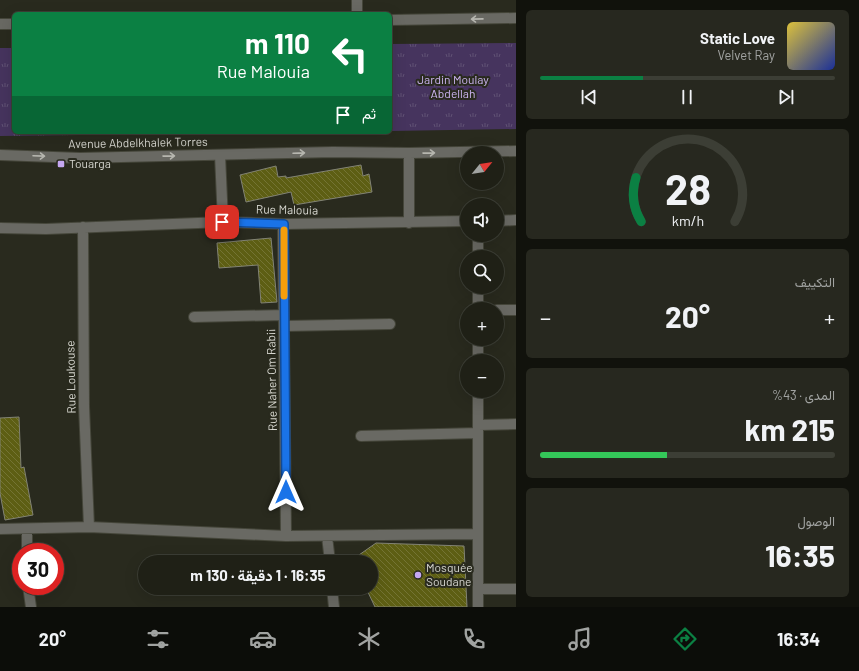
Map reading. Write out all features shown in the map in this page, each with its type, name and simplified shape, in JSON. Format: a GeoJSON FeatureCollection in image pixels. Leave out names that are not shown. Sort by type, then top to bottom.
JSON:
{"type":"FeatureCollection","features":[{"type":"Feature","properties":{"kind":"street"},"geometry":{"type":"LineString","coordinates":[[357,0],[357,12]]}},
{"type":"Feature","properties":{"kind":"street"},"geometry":{"type":"LineString","coordinates":[[392,20],[516,18]]}},
{"type":"Feature","properties":{"kind":"street"},"geometry":{"type":"LineString","coordinates":[[0,24],[12,24]]}},
{"type":"Feature","properties":{"kind":"street","name":"Avenue Abdelkhalek Torres"},"geometry":{"type":"LineString","coordinates":[[0,155],[80,158],[333,152],[409,153],[516,151]]}},
{"type":"Feature","properties":{"kind":"street"},"geometry":{"type":"LineString","coordinates":[[409,153],[409,223]]}},
{"type":"Feature","properties":{"kind":"street"},"geometry":{"type":"LineString","coordinates":[[220,155],[222,222]]}},
{"type":"Feature","properties":{"kind":"street"},"geometry":{"type":"LineString","coordinates":[[504,221],[516,220]]}},
{"type":"Feature","properties":{"kind":"street","name":"Rue Malouia"},"geometry":{"type":"LineString","coordinates":[[0,228],[46,229],[222,222],[284,224],[460,222]]}},
{"type":"Feature","properties":{"kind":"street","name":"Rue Naher Om Rabii"},"geometry":{"type":"LineString","coordinates":[[284,224],[286,536]]}},
{"type":"Feature","properties":{"kind":"street","name":"Rue Loukouse"},"geometry":{"type":"LineString","coordinates":[[83,227],[84,406],[89,527]]}},
{"type":"Feature","properties":{"kind":"street"},"geometry":{"type":"LineString","coordinates":[[504,310],[516,310]]}},
{"type":"Feature","properties":{"kind":"street"},"geometry":{"type":"LineString","coordinates":[[194,317],[284,315]]}},
{"type":"Feature","properties":{"kind":"street"},"geometry":{"type":"LineString","coordinates":[[284,326],[390,324]]}},
{"type":"Feature","properties":{"kind":"street"},"geometry":{"type":"LineString","coordinates":[[478,398],[478,607]]}},
{"type":"Feature","properties":{"kind":"street"},"geometry":{"type":"LineString","coordinates":[[361,436],[478,429],[516,424]]}},
{"type":"Feature","properties":{"kind":"street"},"geometry":{"type":"LineString","coordinates":[[0,529],[89,527],[286,536],[477,534]]}},
{"type":"Feature","properties":{"kind":"street"},"geometry":{"type":"LineString","coordinates":[[27,528],[27,543]]}},
{"type":"Feature","properties":{"kind":"street"},"geometry":{"type":"LineString","coordinates":[[328,536],[329,555]]}},
{"type":"Feature","properties":{"kind":"street"},"geometry":{"type":"LineString","coordinates":[[478,589],[516,589]]}},
{"type":"Feature","properties":{"kind":"street"},"geometry":{"type":"LineString","coordinates":[[29,595],[31,607]]}},
{"type":"Feature","properties":{"kind":"street"},"geometry":{"type":"LineString","coordinates":[[333,595],[334,607]]}},
{"type":"Feature","properties":{"kind":"green space","name":"Jardin Moulay Abdellah"},"geometry":{"type":"Polygon","coordinates":[[[516,43],[516,129],[392,131],[392,44],[516,43]]]}},
{"type":"Feature","properties":{"kind":"green space"},"geometry":{"type":"Polygon","coordinates":[[[0,48],[12,48],[12,134],[164,134],[0,136],[0,48]]]}},
{"type":"Feature","properties":{"kind":"building"},"geometry":{"type":"Polygon","coordinates":[[[361,165],[363,176],[369,174],[372,192],[294,205],[291,192],[246,202],[240,175],[276,166],[278,177],[286,176],[286,178],[361,165]]]}},
{"type":"Feature","properties":{"kind":"building"},"geometry":{"type":"Polygon","coordinates":[[[271,238],[277,302],[261,303],[258,265],[219,268],[217,243],[271,238]]]}},
{"type":"Feature","properties":{"kind":"building"},"geometry":{"type":"Polygon","coordinates":[[[19,417],[21,468],[24,467],[33,515],[5,520],[0,493],[0,418],[19,417]]]}},
{"type":"Feature","properties":{"kind":"building","name":"Mosquée Soudane"},"geometry":{"type":"Polygon","coordinates":[[[376,543],[464,546],[467,607],[375,607],[369,595],[378,595],[378,555],[359,555],[376,543]]]}},
{"type":"Feature","properties":{"kind":"slow traffic"},"geometry":{"type":"LineString","coordinates":[[284,230],[284,296]]}},
{"type":"Feature","properties":{"kind":"place","name":"Touarga"},"geometry":{"type":"Point","coordinates":[61,164]}},
{"type":"Feature","properties":{"kind":"place","name":"Mosquée Soudane"},"geometry":{"type":"Point","coordinates":[418,575]}},
{"type":"Feature","properties":{"kind":"route"},"geometry":{"type":"LineString","coordinates":[[222,222],[284,224],[286,492]]}}]}
